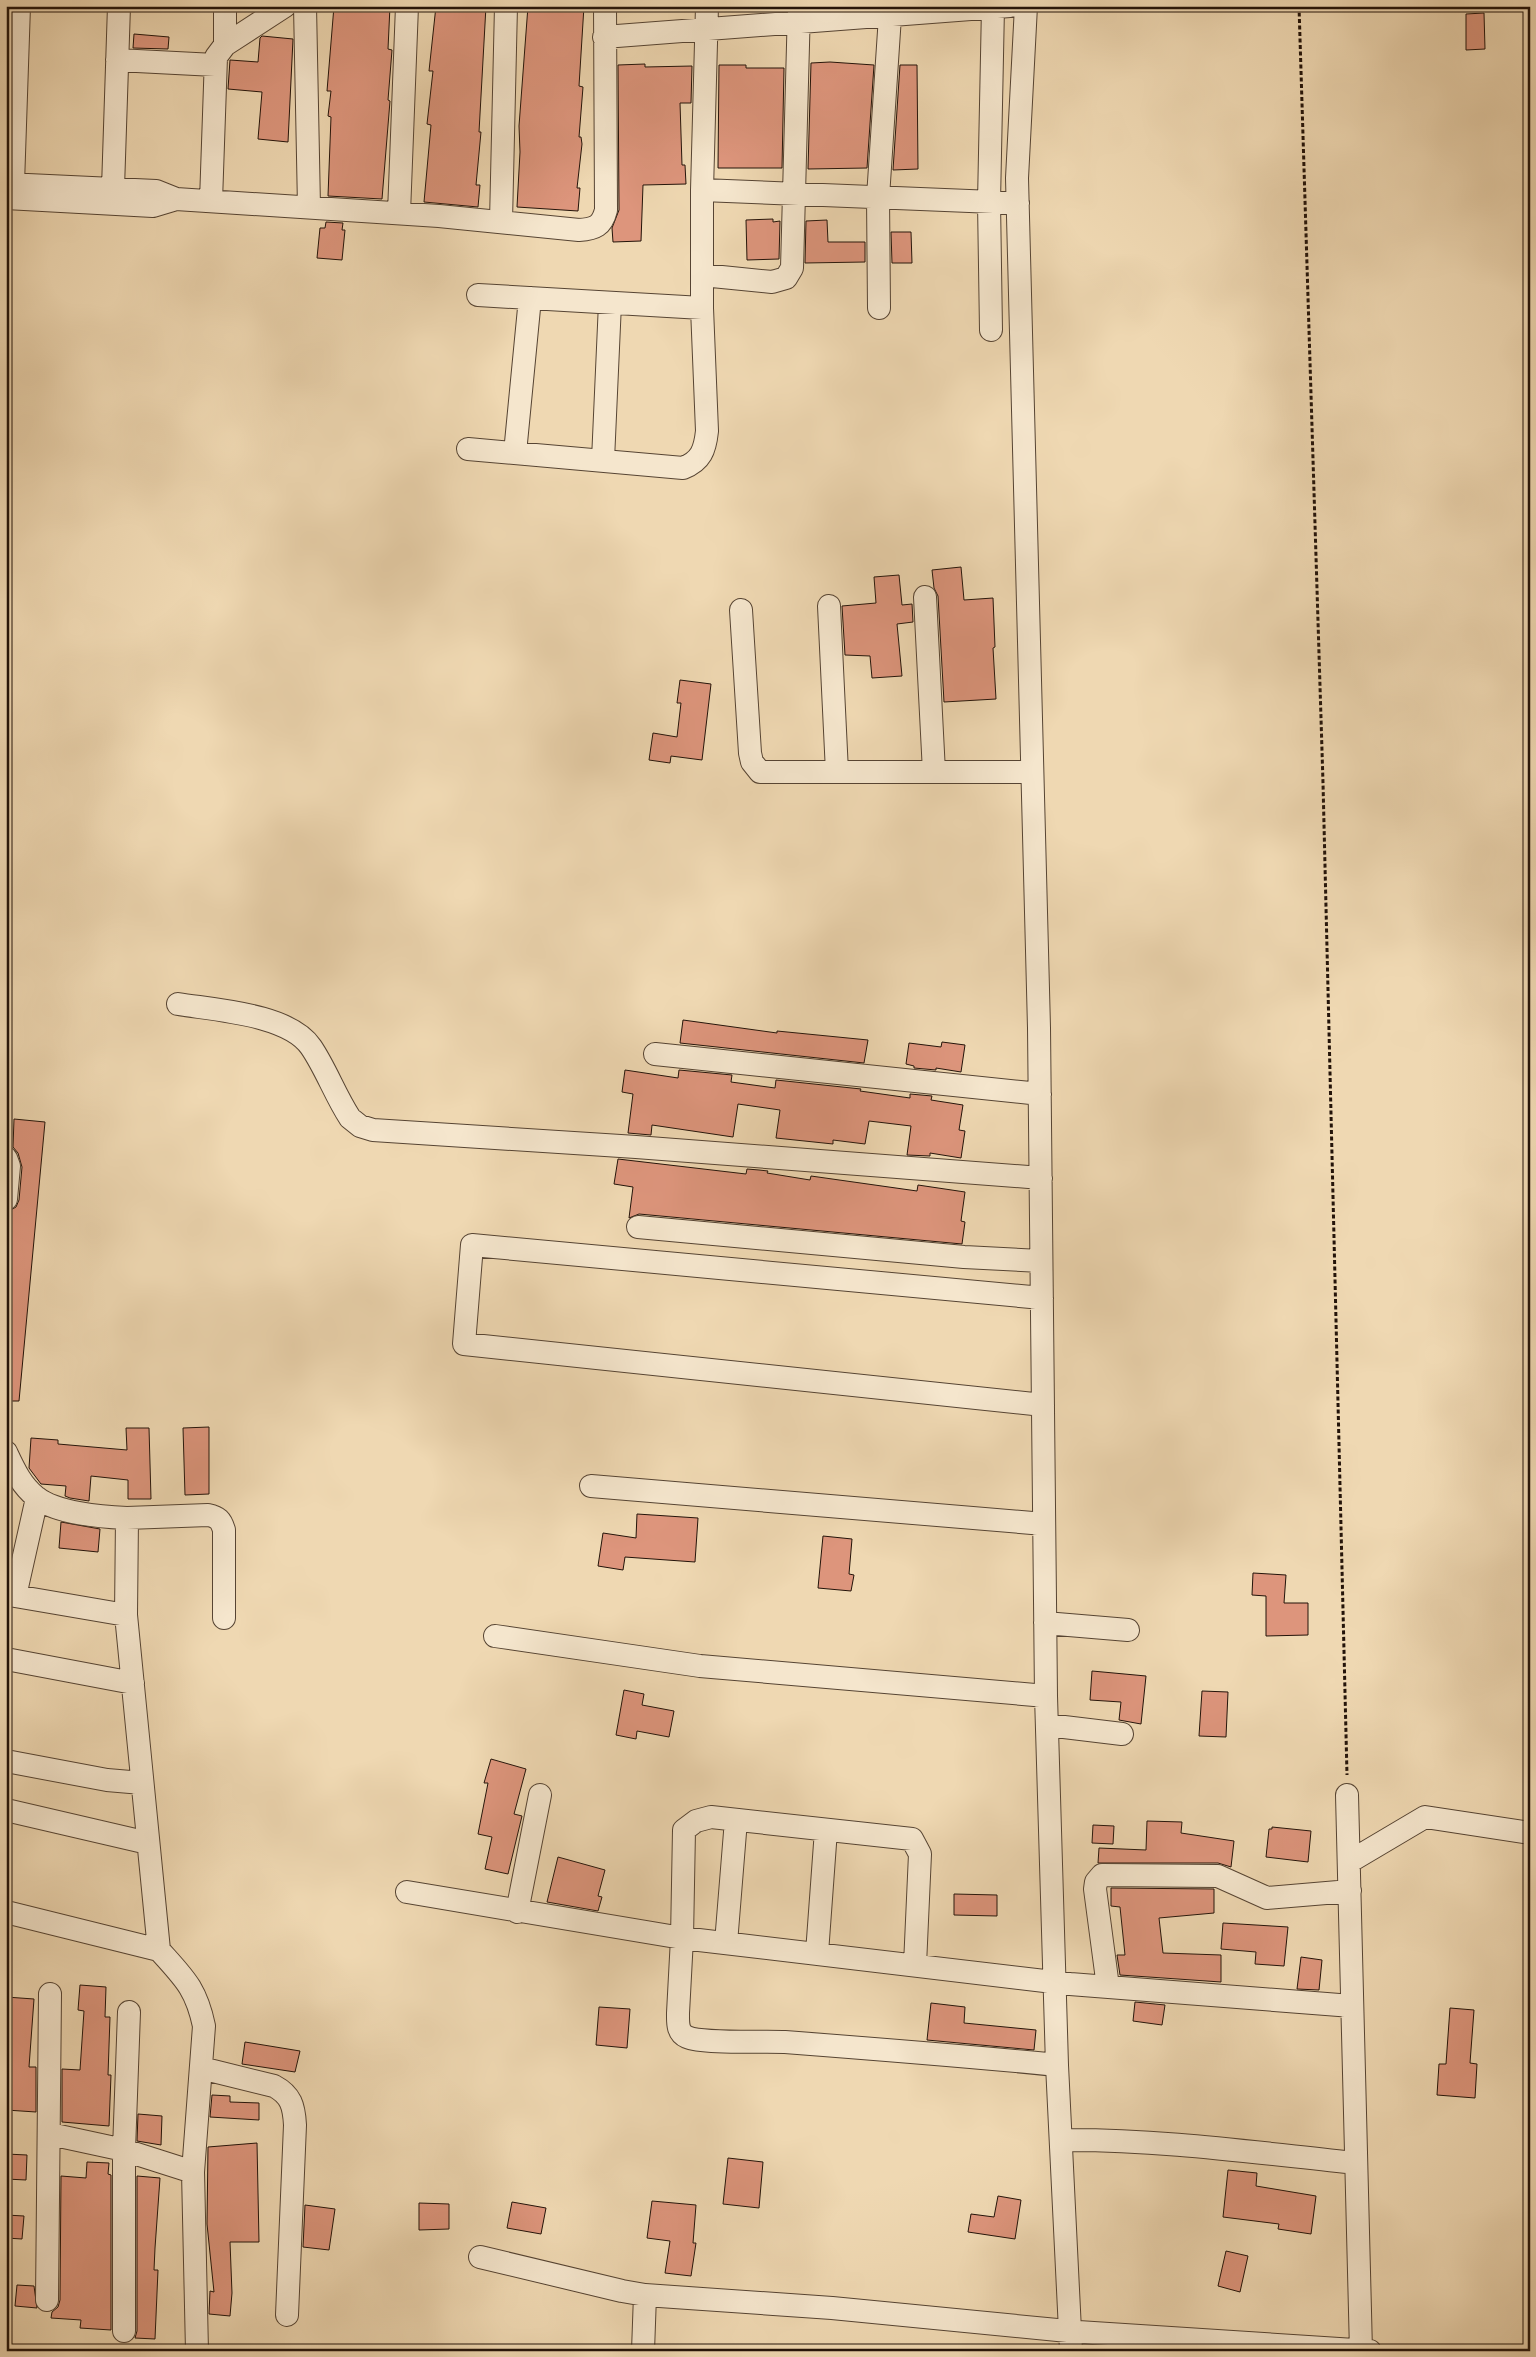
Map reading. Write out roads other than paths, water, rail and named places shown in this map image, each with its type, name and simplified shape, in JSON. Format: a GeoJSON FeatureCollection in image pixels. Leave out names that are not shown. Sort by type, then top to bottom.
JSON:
{"type":"FeatureCollection","features":[{"type":"Feature","properties":{"kind":"street"},"geometry":{"type":"LineString","coordinates":[[8,189],[19,6]]}},
{"type":"Feature","properties":{"kind":"street"},"geometry":{"type":"LineString","coordinates":[[113,188],[119,6]]}},
{"type":"Feature","properties":{"kind":"street"},"geometry":{"type":"LineString","coordinates":[[211,201],[225,6]]}},
{"type":"Feature","properties":{"kind":"street"},"geometry":{"type":"LineString","coordinates":[[118,60],[220,55],[285,6]]}},
{"type":"Feature","properties":{"kind":"street"},"geometry":{"type":"LineString","coordinates":[[305,6],[309,207]]}},
{"type":"Feature","properties":{"kind":"street"},"geometry":{"type":"LineString","coordinates":[[399,213],[407,6]]}},
{"type":"Feature","properties":{"kind":"street"},"geometry":{"type":"LineString","coordinates":[[501,221],[506,6]]}},
{"type":"Feature","properties":{"kind":"street"},"geometry":{"type":"LineString","coordinates":[[8,189],[113,188],[156,191],[176,199],[399,213],[501,221],[579,230],[596,227],[601,223],[606,210],[605,6]]}},
{"type":"Feature","properties":{"kind":"street"},"geometry":{"type":"LineString","coordinates":[[468,449],[683,468],[701,457],[706,446],[707,431],[702,308],[702,190],[707,6]]}},
{"type":"Feature","properties":{"kind":"street"},"geometry":{"type":"LineString","coordinates":[[1026,6],[1018,204],[1040,1094],[1044,1524],[1052,1623],[1046,1696],[1055,1727],[1062,1982],[1058,2065],[1066,2140],[1073,2338]]}},
{"type":"Feature","properties":{"kind":"street"},"geometry":{"type":"LineString","coordinates":[[604,37],[705,29],[799,14],[890,16],[1002,7],[989,202],[991,330]]}},
{"type":"Feature","properties":{"kind":"street"},"geometry":{"type":"LineString","coordinates":[[702,275],[772,282],[786,278],[792,268],[799,14]]}},
{"type":"Feature","properties":{"kind":"street"},"geometry":{"type":"LineString","coordinates":[[879,308],[878,197],[890,16]]}},
{"type":"Feature","properties":{"kind":"street"},"geometry":{"type":"LineString","coordinates":[[8,189],[153,206],[176,199]]}},
{"type":"Feature","properties":{"kind":"street"},"geometry":{"type":"LineString","coordinates":[[702,190],[1018,204]]}},
{"type":"Feature","properties":{"kind":"street"},"geometry":{"type":"LineString","coordinates":[[478,295],[702,308]]}},
{"type":"Feature","properties":{"kind":"street"},"geometry":{"type":"LineString","coordinates":[[516,453],[530,298]]}},
{"type":"Feature","properties":{"kind":"street"},"geometry":{"type":"LineString","coordinates":[[603,460],[610,303]]}},
{"type":"Feature","properties":{"kind":"street"},"geometry":{"type":"LineString","coordinates":[[925,597],[934,772]]}},
{"type":"Feature","properties":{"kind":"street"},"geometry":{"type":"LineString","coordinates":[[829,606],[837,772]]}},
{"type":"Feature","properties":{"kind":"street"},"geometry":{"type":"LineString","coordinates":[[741,610],[752,762],[760,772],[1032,772]]}},
{"type":"Feature","properties":{"kind":"street"},"geometry":{"type":"LineString","coordinates":[[178,1004],[243,1015],[288,1028],[310,1045],[350,1118],[360,1126],[373,1130],[636,1146],[1041,1178]]}},
{"type":"Feature","properties":{"kind":"street"},"geometry":{"type":"LineString","coordinates":[[655,1054],[1040,1094]]}},
{"type":"Feature","properties":{"kind":"street"},"geometry":{"type":"LineString","coordinates":[[6,1158],[9,1176],[6,1198]]}},
{"type":"Feature","properties":{"kind":"street"},"geometry":{"type":"LineString","coordinates":[[638,1227],[964,1257],[1041,1261]]}},
{"type":"Feature","properties":{"kind":"street"},"geometry":{"type":"LineString","coordinates":[[1042,1298],[472,1245],[464,1344],[1043,1405]]}},
{"type":"Feature","properties":{"kind":"street"},"geometry":{"type":"LineString","coordinates":[[6,1452],[18,1477],[37,1498],[49,1504],[79,1512],[126,1518],[208,1515],[217,1517],[222,1522],[224,1530],[224,1618]]}},
{"type":"Feature","properties":{"kind":"street"},"geometry":{"type":"LineString","coordinates":[[591,1486],[1044,1524]]}},
{"type":"Feature","properties":{"kind":"street"},"geometry":{"type":"LineString","coordinates":[[37,1498],[15,1596],[126,1615]]}},
{"type":"Feature","properties":{"kind":"street"},"geometry":{"type":"LineString","coordinates":[[126,1518],[126,1615],[159,1950]]}},
{"type":"Feature","properties":{"kind":"street"},"geometry":{"type":"LineString","coordinates":[[1052,1623],[1128,1630]]}},
{"type":"Feature","properties":{"kind":"street"},"geometry":{"type":"LineString","coordinates":[[494,1636],[700,1666],[1046,1696]]}},
{"type":"Feature","properties":{"kind":"street"},"geometry":{"type":"LineString","coordinates":[[6,1659],[133,1683]]}},
{"type":"Feature","properties":{"kind":"street"},"geometry":{"type":"LineString","coordinates":[[1055,1727],[1114,1733]]}},
{"type":"Feature","properties":{"kind":"street"},"geometry":{"type":"LineString","coordinates":[[6,1761],[107,1780],[142,1783]]}},
{"type":"Feature","properties":{"kind":"street"},"geometry":{"type":"LineString","coordinates":[[480,2257],[646,2295],[832,2308],[1073,2338],[1103,2334],[1364,2350],[1356,2163],[1347,1794]]}},
{"type":"Feature","properties":{"kind":"street"},"geometry":{"type":"LineString","coordinates":[[517,1912],[540,1795]]}},
{"type":"Feature","properties":{"kind":"street"},"geometry":{"type":"LineString","coordinates":[[6,1810],[148,1843]]}},
{"type":"Feature","properties":{"kind":"street"},"geometry":{"type":"LineString","coordinates":[[915,1965],[920,1896],[920,1854],[912,1839],[711,1817],[696,1821],[684,1830],[678,2024],[683,2035],[688,2038],[783,2042],[1058,2065]]}},
{"type":"Feature","properties":{"kind":"street"},"geometry":{"type":"LineString","coordinates":[[1349,1862],[1425,1817],[1530,1833]]}},
{"type":"Feature","properties":{"kind":"street"},"geometry":{"type":"LineString","coordinates":[[726,1943],[736,1820]]}},
{"type":"Feature","properties":{"kind":"street"},"geometry":{"type":"LineString","coordinates":[[817,1953],[826,1830]]}},
{"type":"Feature","properties":{"kind":"street"},"geometry":{"type":"LineString","coordinates":[[1101,1986],[1095,1889],[1096,1882],[1102,1875],[1218,1876],[1267,1898],[1350,1891]]}},
{"type":"Feature","properties":{"kind":"street"},"geometry":{"type":"LineString","coordinates":[[407,1892],[517,1912],[682,1938],[1101,1986],[1352,2006]]}},
{"type":"Feature","properties":{"kind":"street"},"geometry":{"type":"LineString","coordinates":[[6,1912],[159,1950],[191,1986],[199,2003],[204,2026],[193,2172],[197,2351]]}},
{"type":"Feature","properties":{"kind":"street"},"geometry":{"type":"LineString","coordinates":[[46,2300],[50,2134],[50,1994]]}},
{"type":"Feature","properties":{"kind":"street"},"geometry":{"type":"LineString","coordinates":[[124,2331],[124,2150],[129,2012]]}},
{"type":"Feature","properties":{"kind":"street"},"geometry":{"type":"LineString","coordinates":[[201,2068],[274,2086],[284,2092],[292,2101],[296,2125],[287,2315]]}},
{"type":"Feature","properties":{"kind":"street"},"geometry":{"type":"LineString","coordinates":[[50,2134],[124,2150],[193,2172]]}},
{"type":"Feature","properties":{"kind":"street"},"geometry":{"type":"LineString","coordinates":[[1066,2140],[1101,2139],[1356,2163]]}},
{"type":"Feature","properties":{"kind":"street"},"geometry":{"type":"LineString","coordinates":[[643,2351],[646,2295]]}}]}
